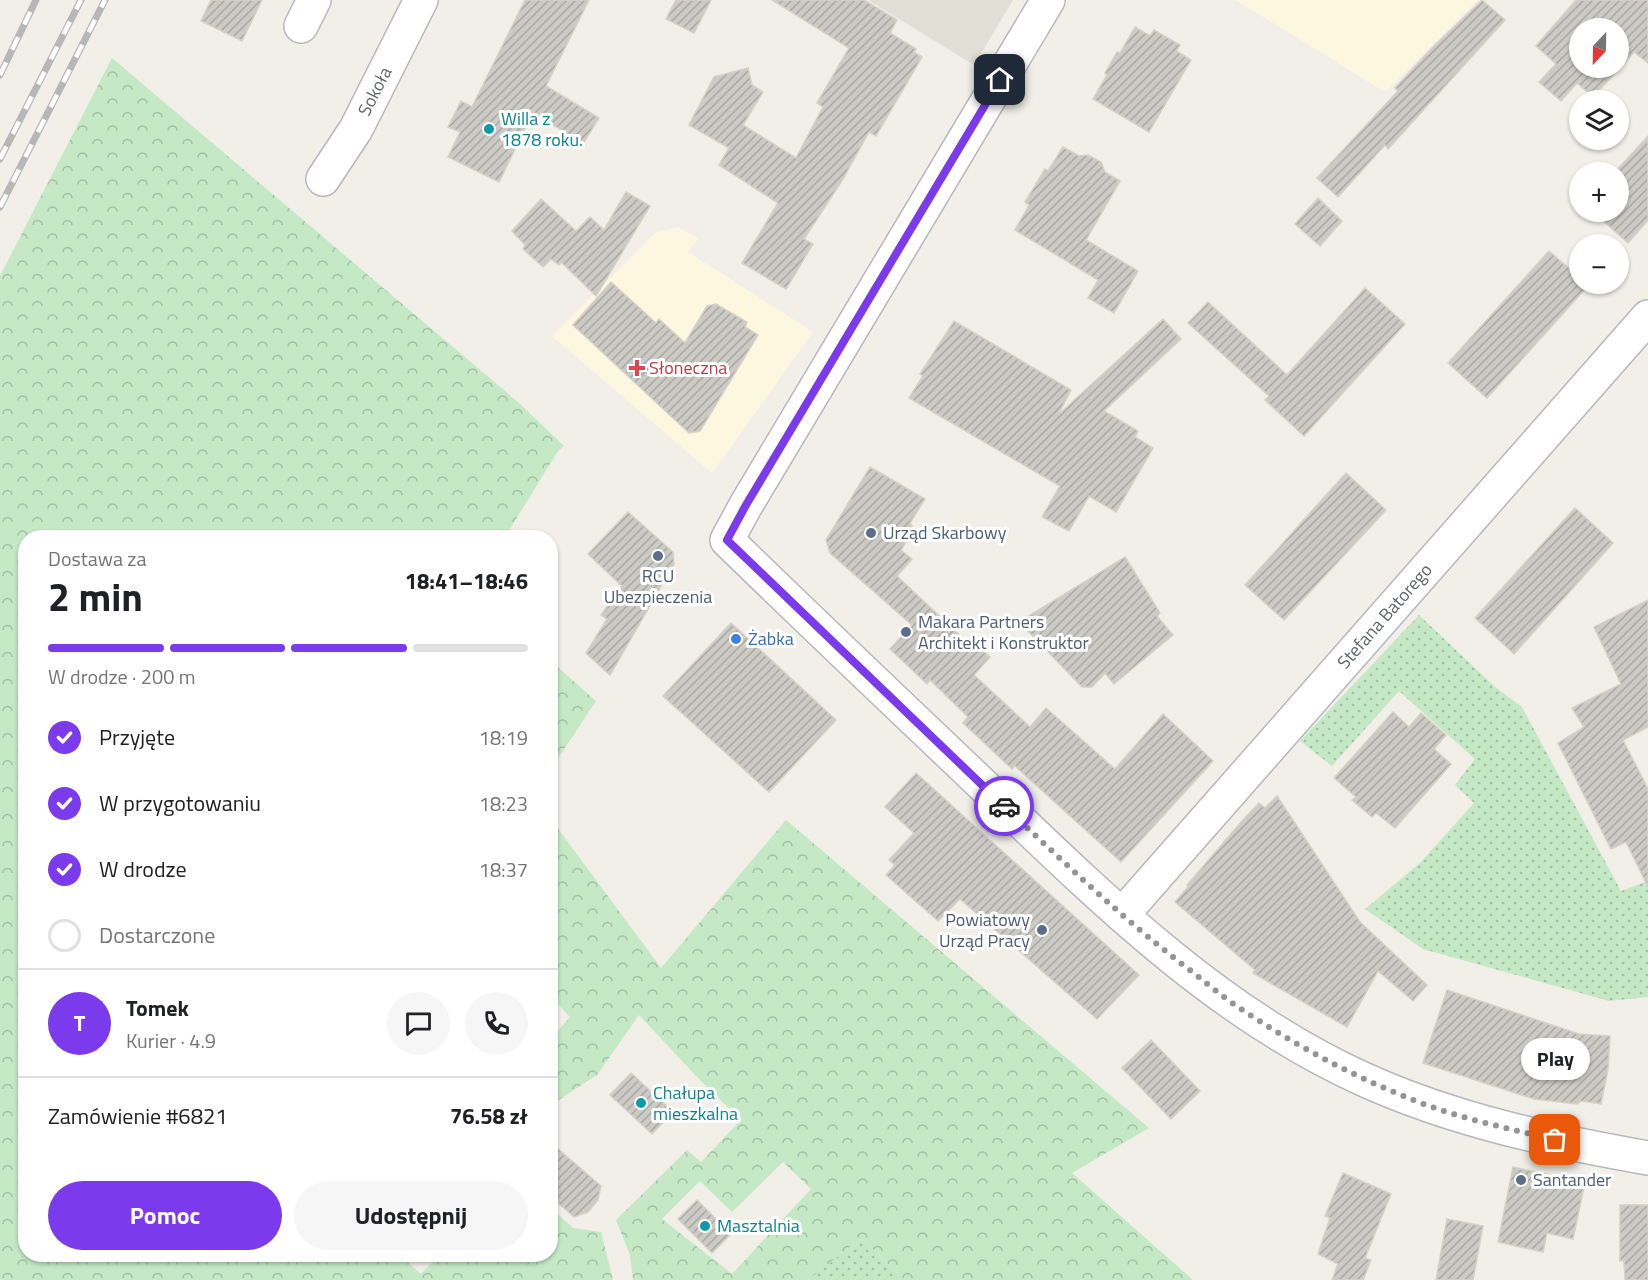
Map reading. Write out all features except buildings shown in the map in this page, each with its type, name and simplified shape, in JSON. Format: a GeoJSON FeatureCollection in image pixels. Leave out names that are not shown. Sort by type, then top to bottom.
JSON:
{"type":"FeatureCollection","features":[{"type":"Feature","properties":{"kind":"street","name":"Sokoła"},"geometry":{"type":"LineString","coordinates":[[323,179],[356,129],[421,0]]}},
{"type":"Feature","properties":{"kind":"street"},"geometry":{"type":"LineString","coordinates":[[1048,0],[727,540],[1059,858],[1149,939],[1237,1006],[1302,1047],[1361,1078],[1413,1100],[1449,1112],[1575,1145],[1648,1158]]}},
{"type":"Feature","properties":{"kind":"street","name":"Stefana Batorego"},"geometry":{"type":"LineString","coordinates":[[1122,915],[1648,317]]}},
{"type":"Feature","properties":{"kind":"shaded area"},"geometry":{"type":"Polygon","coordinates":[[[868,0],[1013,0],[974,65],[868,0]]]}},
{"type":"Feature","properties":{"kind":"shaded area"},"geometry":{"type":"Polygon","coordinates":[[[1236,0],[1478,0],[1385,92],[1236,0]]]}},
{"type":"Feature","properties":{"kind":"shaded area"},"geometry":{"type":"Polygon","coordinates":[[[678,227],[698,239],[688,252],[813,332],[712,473],[552,336],[655,233],[678,227]]]}},
{"type":"Feature","properties":{"kind":"green space"},"geometry":{"type":"Polygon","coordinates":[[[112,58],[519,403],[564,446],[558,451],[509,530],[18,530],[18,1262],[408,1262],[421,1274],[432,1262],[558,1262],[558,1214],[573,1228],[601,1232],[613,1280],[0,1280],[0,276],[112,58]]]}},
{"type":"Feature","properties":{"kind":"green space"},"geometry":{"type":"Polygon","coordinates":[[[1419,615],[1495,687],[1522,707],[1621,891],[1648,881],[1648,997],[1609,1001],[1423,949],[1365,909],[1420,863],[1474,803],[1455,785],[1475,759],[1399,691],[1332,766],[1300,741],[1419,615]]]}},
{"type":"Feature","properties":{"kind":"green space"},"geometry":{"type":"Polygon","coordinates":[[[558,667],[596,701],[558,758],[558,667]]]}},
{"type":"Feature","properties":{"kind":"green space"},"geometry":{"type":"Polygon","coordinates":[[[786,820],[1149,1128],[1072,1173],[1193,1280],[905,1280],[861,1238],[808,1280],[633,1280],[630,1255],[616,1220],[687,1150],[701,1162],[741,1120],[639,1015],[597,1075],[558,1100],[558,1030],[570,1017],[558,1004],[558,828],[661,968],[786,820]],[[783,1162],[732,1212],[700,1181],[662,1219],[732,1274],[811,1189],[783,1162]]]}},
{"type":"Feature","properties":{"kind":"green space"},"geometry":{"type":"Polygon","coordinates":[[[861,1238],[905,1280],[808,1280],[861,1238]]]}},
{"type":"Feature","properties":{"kind":"railway"},"geometry":{"type":"LineString","coordinates":[[0,75],[36,0]]}},
{"type":"Feature","properties":{"kind":"railway"},"geometry":{"type":"LineString","coordinates":[[0,159],[81,0]]}},
{"type":"Feature","properties":{"kind":"railway"},"geometry":{"type":"LineString","coordinates":[[0,207],[105,0]]}},
{"type":"Feature","properties":{"kind":"way so far"},"geometry":{"type":"LineString","coordinates":[[1004,806],[1149,939],[1237,1006],[1302,1047],[1361,1078],[1413,1100],[1495,1125],[1555,1140]]}},
{"type":"Feature","properties":{"kind":"place","name":"Willa z 1878 roku."},"geometry":{"type":"Point","coordinates":[489,129]}},
{"type":"Feature","properties":{"kind":"place","name":"Słoneczna"},"geometry":{"type":"Point","coordinates":[637,368]}},
{"type":"Feature","properties":{"kind":"place","name":"Urząd Skarbowy"},"geometry":{"type":"Point","coordinates":[871,533]}},
{"type":"Feature","properties":{"kind":"place","name":"RCU Ubezpieczenia"},"geometry":{"type":"Point","coordinates":[658,556]}},
{"type":"Feature","properties":{"kind":"place","name":"Makara Partners Architekt i Konstruktor"},"geometry":{"type":"Point","coordinates":[906,632]}},
{"type":"Feature","properties":{"kind":"place","name":"Żabka"},"geometry":{"type":"Point","coordinates":[736,639]}},
{"type":"Feature","properties":{"kind":"place","name":"Powiatowy Urząd Pracy"},"geometry":{"type":"Point","coordinates":[1042,930]}},
{"type":"Feature","properties":{"kind":"place","name":"Chałupa mieszkalna"},"geometry":{"type":"Point","coordinates":[641,1103]}},
{"type":"Feature","properties":{"kind":"place","name":"Play"},"geometry":{"type":"Point","coordinates":[1555,1140]}},
{"type":"Feature","properties":{"kind":"place","name":"Santander"},"geometry":{"type":"Point","coordinates":[1521,1180]}},
{"type":"Feature","properties":{"kind":"place","name":"Masztalnia"},"geometry":{"type":"Point","coordinates":[705,1226]}},
{"type":"Feature","properties":{"kind":"route"},"geometry":{"type":"LineString","coordinates":[[1000,80],[727,540],[1004,806]]}}]}
